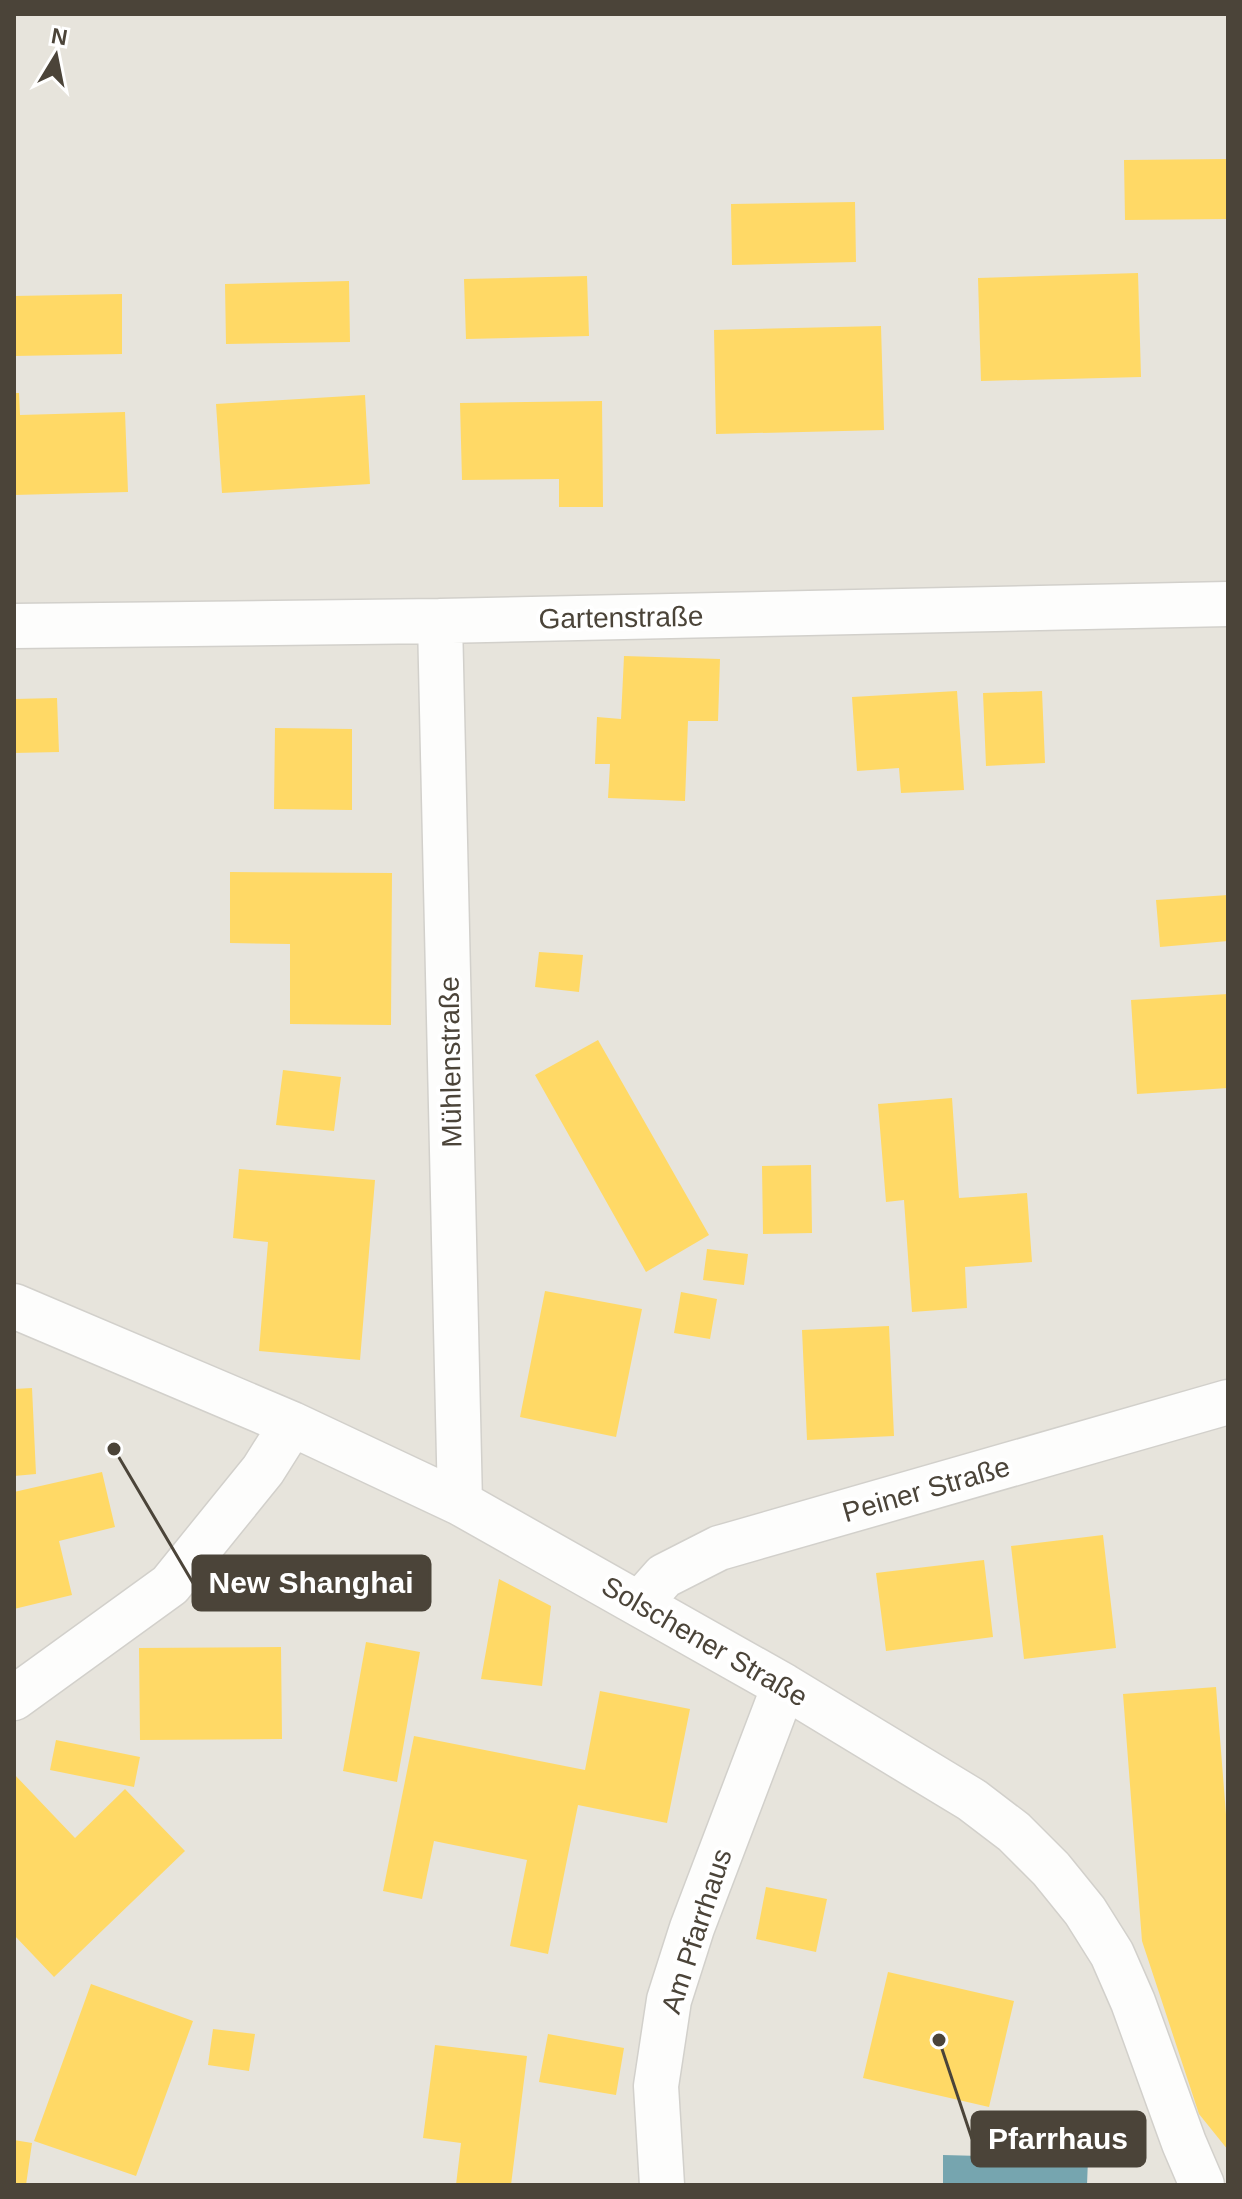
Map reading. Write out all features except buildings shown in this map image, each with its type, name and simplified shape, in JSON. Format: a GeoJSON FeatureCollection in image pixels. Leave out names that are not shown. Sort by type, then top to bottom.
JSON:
{"type":"FeatureCollection","features":[{"type":"Feature","properties":{"kind":"street","name":"Gartenstraße"},"geometry":{"type":"LineString","coordinates":[[14,626],[440,621],[1228,604]]}},
{"type":"Feature","properties":{"kind":"street","name":"Mühlenstraße"},"geometry":{"type":"LineString","coordinates":[[440,621],[460,1503]]}},
{"type":"Feature","properties":{"kind":"street","name":"Solschener Straße"},"geometry":{"type":"LineString","coordinates":[[14,1306],[292,1424],[460,1503],[784,1686],[972,1800],[1014,1832],[1051,1869],[1085,1911],[1112,1954],[1202,2185]]}},
{"type":"Feature","properties":{"kind":"street","name":"Peiner Straße"},"geometry":{"type":"LineString","coordinates":[[640,1603],[664,1576],[719,1548],[1228,1402]]}},
{"type":"Feature","properties":{"kind":"street"},"geometry":{"type":"LineString","coordinates":[[14,1698],[170,1585],[263,1470],[292,1424]]}},
{"type":"Feature","properties":{"kind":"street","name":"Am Pfarrhaus"},"geometry":{"type":"LineString","coordinates":[[662,2185],[656,2086],[669,2000],[692,1928],[784,1686]]}},
{"type":"Feature","properties":{"kind":"shaded area"},"geometry":{"type":"Polygon","coordinates":[[[14,14],[1228,14],[1228,2185],[14,2185],[14,14]]]}},
{"type":"Feature","properties":{"kind":"place","name":"New Shanghai"},"geometry":{"type":"Point","coordinates":[114,1449]}},
{"type":"Feature","properties":{"kind":"place","name":"Pfarrhaus"},"geometry":{"type":"Point","coordinates":[939,2040]}}]}
